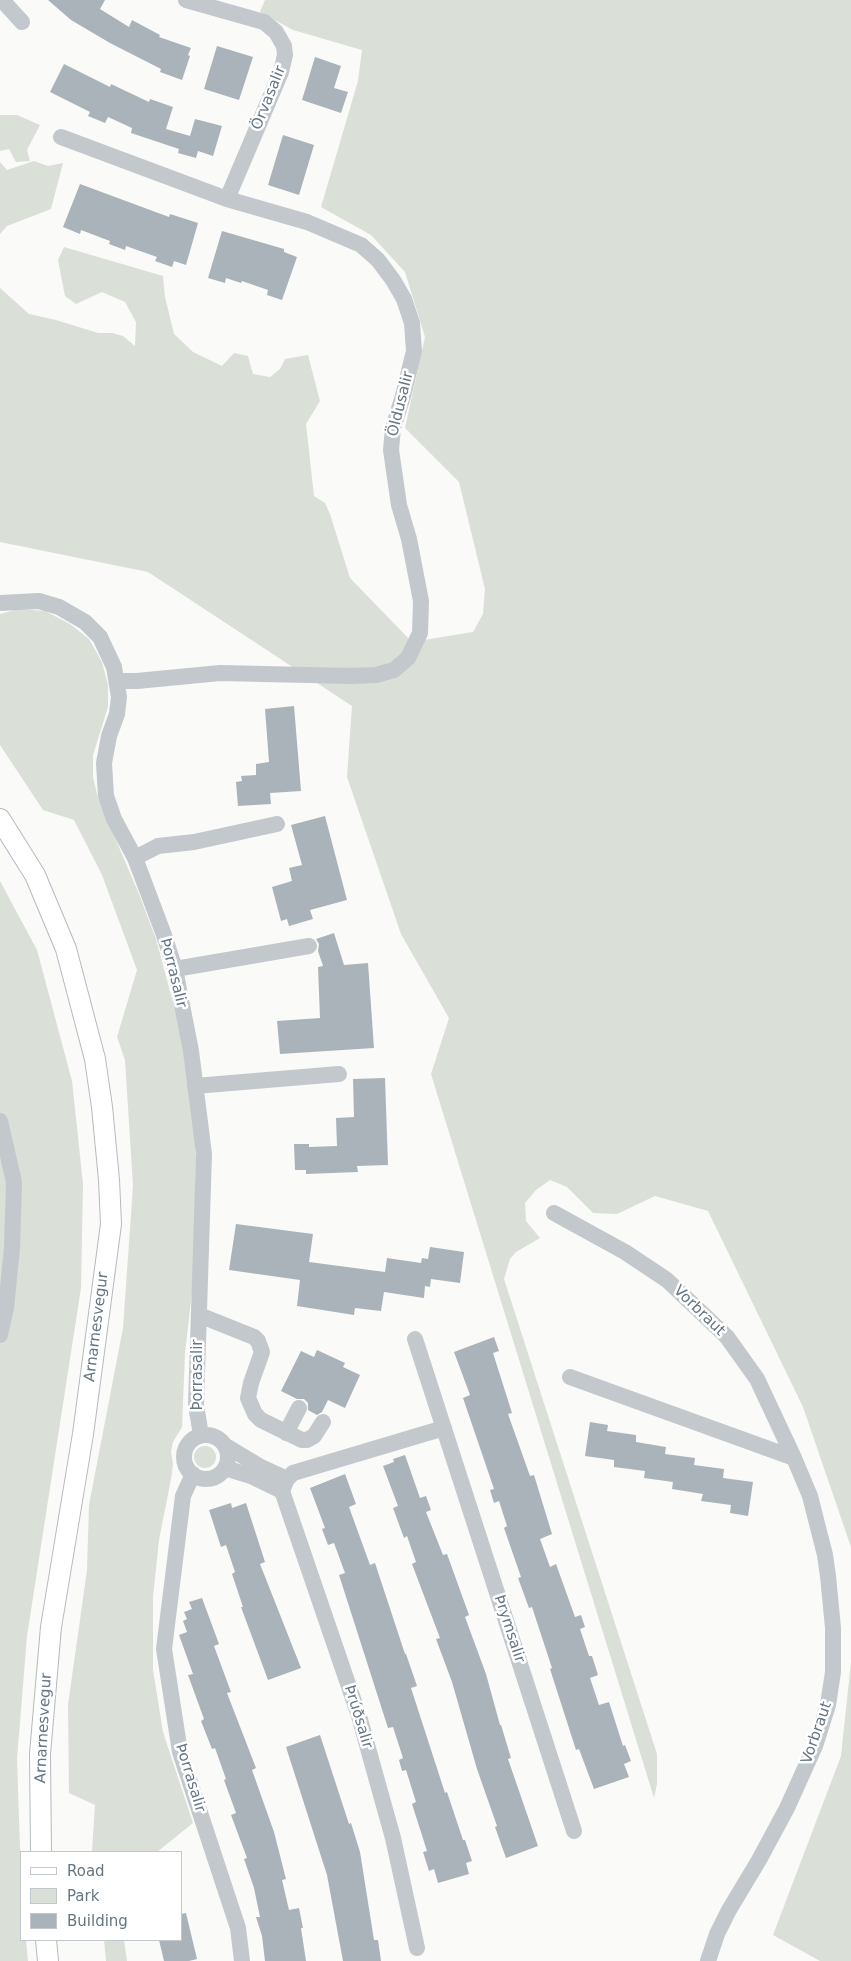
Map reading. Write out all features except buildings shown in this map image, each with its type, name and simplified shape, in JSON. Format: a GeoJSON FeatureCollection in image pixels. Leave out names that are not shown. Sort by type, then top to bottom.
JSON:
{"type":"FeatureCollection","features":[{"type":"Feature","properties":{"kind":"main road","name":"Arnarnesvegur"},"geometry":{"type":"LineString","coordinates":[[0,819],[34,875],[66,949],[95,1059],[109,1180],[110,1224],[102,1291],[83,1434],[51,1627],[40,1754],[40,1851]]}},
{"type":"Feature","properties":{"kind":"main road"},"geometry":{"type":"LineString","coordinates":[[46,1941],[48,1961]]}},
{"type":"Feature","properties":{"kind":"street"},"geometry":{"type":"LineString","coordinates":[[2,0],[22,22]]}},
{"type":"Feature","properties":{"kind":"street","name":"Örvasalir"},"geometry":{"type":"LineString","coordinates":[[186,0],[264,22],[276,32],[284,46],[285,55],[281,72],[227,199]]}},
{"type":"Feature","properties":{"kind":"street","name":"Öldusalir"},"geometry":{"type":"LineString","coordinates":[[60,137],[227,199],[307,222],[361,245],[378,260],[404,299],[412,323],[414,351],[393,428],[391,450],[399,504],[409,539],[421,601],[420,633],[408,658],[394,670],[376,675],[220,673],[118,681]]}},
{"type":"Feature","properties":{"kind":"street","name":"Þorrasalir"},"geometry":{"type":"LineString","coordinates":[[0,603],[39,601],[59,607],[85,622],[100,637],[109,653],[118,681],[117,714],[109,736],[104,763],[106,796],[114,819],[134,858],[175,969],[191,1051],[204,1154],[196,1405],[201,1435]]}},
{"type":"Feature","properties":{"kind":"street"},"geometry":{"type":"LineString","coordinates":[[134,858],[158,846],[196,848],[229,840],[277,824]]}},
{"type":"Feature","properties":{"kind":"street"},"geometry":{"type":"LineString","coordinates":[[175,969],[309,946]]}},
{"type":"Feature","properties":{"kind":"street"},"geometry":{"type":"LineString","coordinates":[[196,1086],[339,1074]]}},
{"type":"Feature","properties":{"kind":"street"},"geometry":{"type":"LineString","coordinates":[[0,1121],[14,1182],[12,1248],[6,1308],[0,1335]]}},
{"type":"Feature","properties":{"kind":"street","name":"Vorbraut"},"geometry":{"type":"LineString","coordinates":[[554,1213],[625,1252],[667,1280],[727,1337],[757,1379],[794,1458],[810,1496],[828,1576],[833,1628],[832,1672],[828,1705],[815,1746],[788,1808],[729,1910],[717,1934],[708,1961]]}},
{"type":"Feature","properties":{"kind":"street"},"geometry":{"type":"LineString","coordinates":[[199,1315],[254,1337],[258,1341],[262,1352],[248,1390],[250,1406],[261,1420],[302,1440],[307,1440],[314,1436],[323,1422]]}},
{"type":"Feature","properties":{"kind":"street","name":"Þrymsalir"},"geometry":{"type":"LineString","coordinates":[[415,1339],[574,1830]]}},
{"type":"Feature","properties":{"kind":"street"},"geometry":{"type":"LineString","coordinates":[[570,1377],[794,1458]]}},
{"type":"Feature","properties":{"kind":"street"},"geometry":{"type":"LineString","coordinates":[[286,1433],[299,1408]]}},
{"type":"Feature","properties":{"kind":"street"},"geometry":{"type":"LineString","coordinates":[[285,1485],[293,1473],[444,1428]]}},
{"type":"Feature","properties":{"kind":"street"},"geometry":{"type":"LineString","coordinates":[[226,1446],[228,1461],[225,1468],[214,1477],[207,1479],[199,1478],[188,1469],[184,1455],[189,1442],[201,1435],[215,1436],[226,1446],[285,1485]]}},
{"type":"Feature","properties":{"kind":"street"},"geometry":{"type":"LineString","coordinates":[[225,1468],[285,1485]]}},
{"type":"Feature","properties":{"kind":"street","name":"Þorrasalir"},"geometry":{"type":"LineString","coordinates":[[193,1474],[183,1496],[164,1649],[180,1752],[238,1928],[242,1961]]}},
{"type":"Feature","properties":{"kind":"street","name":"Þrúðsalir"},"geometry":{"type":"LineString","coordinates":[[285,1485],[359,1716],[393,1838],[417,1948]]}},
{"type":"Feature","properties":{"kind":"green space"},"geometry":{"type":"Polygon","coordinates":[[[265,0],[851,0],[851,1547],[803,1407],[708,1211],[655,1196],[617,1214],[593,1213],[567,1187],[550,1180],[536,1190],[525,1203],[526,1221],[540,1238],[516,1252],[510,1259],[504,1279],[657,1754],[657,1784],[654,1798],[431,1074],[449,1018],[401,934],[347,777],[352,706],[148,572],[0,542],[0,288],[29,314],[98,333],[112,333],[123,336],[135,346],[136,322],[125,302],[102,292],[76,304],[65,296],[58,260],[64,247],[163,276],[165,297],[174,334],[193,352],[222,366],[234,353],[248,356],[253,374],[270,377],[280,369],[285,359],[308,355],[320,401],[306,424],[314,496],[325,503],[330,514],[350,578],[412,642],[473,632],[483,614],[485,589],[459,482],[405,428],[425,337],[405,272],[371,235],[321,207],[358,81],[362,50],[293,30],[260,12],[265,0]]]}},
{"type":"Feature","properties":{"kind":"green space"},"geometry":{"type":"Polygon","coordinates":[[[0,115],[17,115],[40,125],[27,150],[30,161],[16,162],[9,149],[0,151],[0,115]]]}},
{"type":"Feature","properties":{"kind":"green space"},"geometry":{"type":"Polygon","coordinates":[[[34,161],[48,166],[63,163],[51,209],[7,226],[0,234],[0,162],[7,170],[34,161]]]}},
{"type":"Feature","properties":{"kind":"green space"},"geometry":{"type":"Polygon","coordinates":[[[18,609],[45,611],[70,624],[89,639],[102,662],[108,685],[108,707],[93,755],[93,777],[98,798],[156,939],[181,1032],[192,1099],[196,1159],[193,1283],[185,1353],[182,1427],[173,1442],[171,1452],[173,1464],[159,1540],[153,1597],[153,1670],[163,1732],[193,1823],[158,1851],[92,1851],[95,1805],[69,1793],[68,1705],[87,1570],[89,1505],[123,1328],[133,1186],[125,1060],[117,1037],[137,970],[102,875],[74,820],[43,810],[0,745],[0,614],[18,609]]]}},
{"type":"Feature","properties":{"kind":"green space"},"geometry":{"type":"Polygon","coordinates":[[[0,881],[37,950],[72,1081],[83,1184],[81,1288],[27,1636],[17,1759],[20,1851],[20,1941],[26,1941],[28,1961],[0,1961],[0,881]]]}},
{"type":"Feature","properties":{"kind":"green space"},"geometry":{"type":"Polygon","coordinates":[[[205,1446],[213,1449],[216,1457],[213,1465],[205,1468],[197,1465],[194,1457],[197,1449],[205,1446]]]}},
{"type":"Feature","properties":{"kind":"green space"},"geometry":{"type":"Polygon","coordinates":[[[851,1662],[851,1961],[820,1961],[773,1935],[841,1756],[851,1662]]]}},
{"type":"Feature","properties":{"kind":"green space"},"geometry":{"type":"Polygon","coordinates":[[[104,1941],[124,1941],[127,1961],[106,1961],[104,1941]]]}}]}
